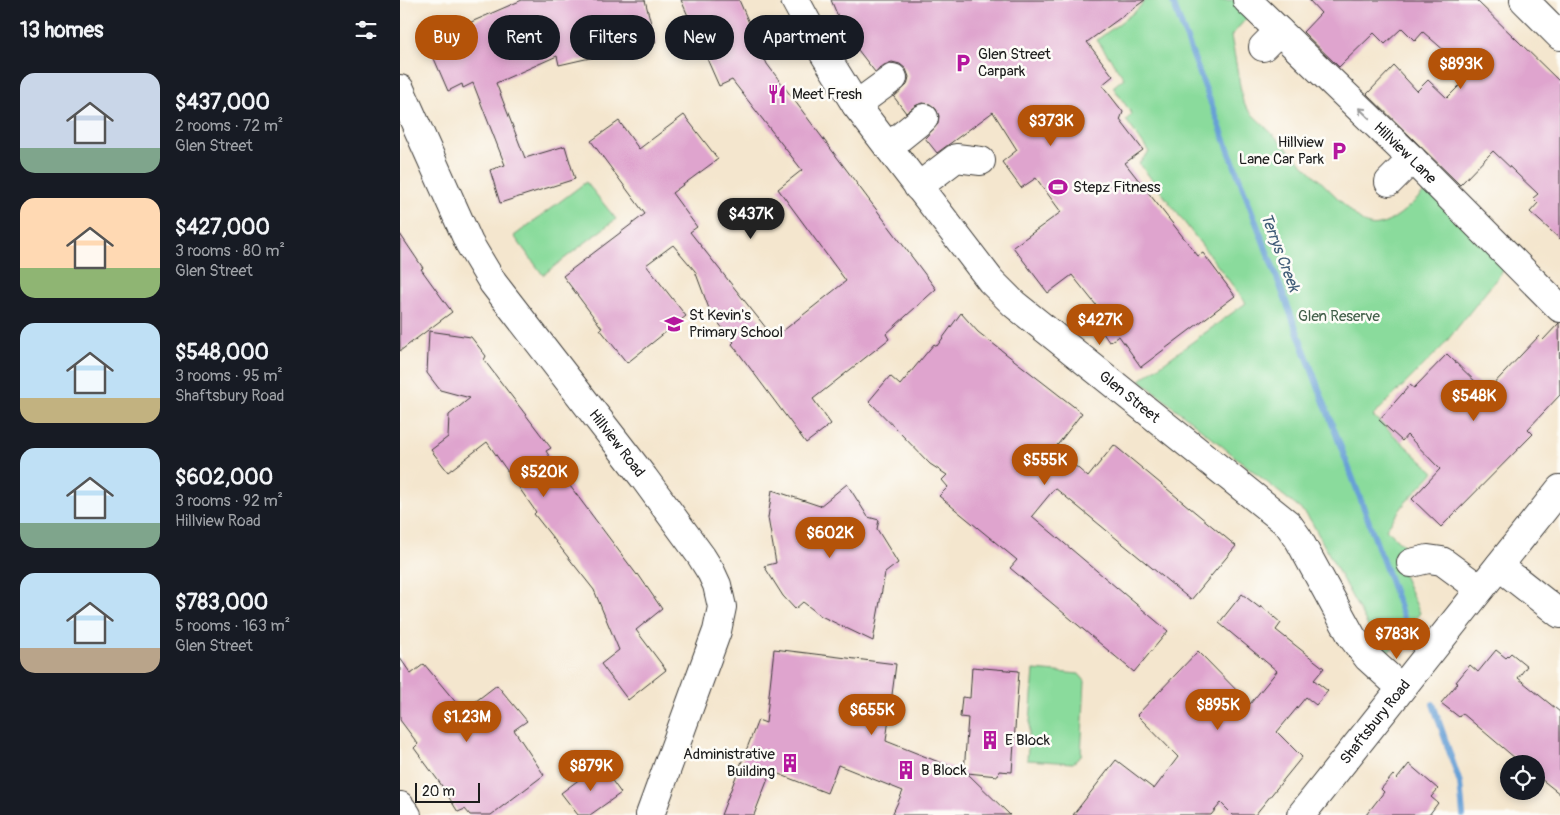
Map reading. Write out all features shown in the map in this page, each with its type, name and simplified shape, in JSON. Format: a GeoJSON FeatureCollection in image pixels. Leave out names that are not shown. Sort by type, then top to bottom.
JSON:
{"type":"FeatureCollection","features":[{"type":"Feature","properties":{"kind":"street","name":"Glen Street"},"geometry":{"type":"LineString","coordinates":[[795,0],[823,52],[856,105],[991,281],[1014,304],[1288,524],[1298,538],[1352,636],[1368,658],[1401,688]]}},
{"type":"Feature","properties":{"kind":"street","name":"Hillview Lane"},"geometry":{"type":"LineString","coordinates":[[1247,0],[1271,39],[1412,159],[1560,308]]}},
{"type":"Feature","properties":{"kind":"street"},"geometry":{"type":"LineString","coordinates":[[1524,0],[1560,36]]}},
{"type":"Feature","properties":{"kind":"street"},"geometry":{"type":"LineString","coordinates":[[856,105],[893,78]]}},
{"type":"Feature","properties":{"kind":"street","name":"Hillview Road"},"geometry":{"type":"LineString","coordinates":[[400,90],[469,243],[494,283],[702,556],[717,585],[722,607],[717,631],[650,815]]}},
{"type":"Feature","properties":{"kind":"street"},"geometry":{"type":"LineString","coordinates":[[888,147],[924,118]]}},
{"type":"Feature","properties":{"kind":"street"},"geometry":{"type":"LineString","coordinates":[[918,187],[956,158],[981,161]]}},
{"type":"Feature","properties":{"kind":"street"},"geometry":{"type":"LineString","coordinates":[[1389,182],[1412,159]]}},
{"type":"Feature","properties":{"kind":"street","name":"Shaftsbury Road"},"geometry":{"type":"LineString","coordinates":[[1301,815],[1560,489]]}},
{"type":"Feature","properties":{"kind":"street"},"geometry":{"type":"LineString","coordinates":[[1411,563],[1428,559],[1442,561],[1480,590]]}},
{"type":"Feature","properties":{"kind":"street"},"geometry":{"type":"LineString","coordinates":[[1499,566],[1560,614]]}},
{"type":"Feature","properties":{"kind":"street"},"geometry":{"type":"LineString","coordinates":[[400,806],[407,815]]}},
{"type":"Feature","properties":{"kind":"green space","name":"Glen Reserve"},"geometry":{"type":"Polygon","coordinates":[[[1145,0],[1237,0],[1251,13],[1231,36],[1243,102],[1250,112],[1365,223],[1377,225],[1385,223],[1408,208],[1427,190],[1506,267],[1442,347],[1373,416],[1434,472],[1405,503],[1386,529],[1412,553],[1400,568],[1420,613],[1388,653],[1378,645],[1305,513],[1140,380],[1246,303],[1139,163],[1149,152],[1126,120],[1132,114],[1113,87],[1124,78],[1097,40],[1137,10],[1145,0]]]}},
{"type":"Feature","properties":{"kind":"green space"},"geometry":{"type":"Polygon","coordinates":[[[586,182],[616,219],[543,275],[514,236],[586,182]]]}},
{"type":"Feature","properties":{"kind":"green space"},"geometry":{"type":"Polygon","coordinates":[[[1034,670],[1079,674],[1085,681],[1081,756],[1073,763],[1027,760],[1034,670]]]}},
{"type":"Feature","properties":{"kind":"building"},"geometry":{"type":"Polygon","coordinates":[[[522,0],[645,0],[649,15],[570,15],[570,60],[581,60],[559,65],[560,15],[488,15],[488,60],[548,60],[496,83],[525,158],[565,146],[575,179],[500,203],[490,170],[505,165],[473,83],[463,88],[462,84],[448,91],[435,60],[478,60],[478,19],[522,0]]]}},
{"type":"Feature","properties":{"kind":"building"},"geometry":{"type":"Polygon","coordinates":[[[681,0],[739,0],[746,15],[744,15],[744,60],[765,60],[936,289],[886,334],[889,339],[813,399],[831,424],[806,443],[732,344],[734,342],[711,314],[695,271],[673,245],[646,265],[686,316],[627,363],[600,329],[602,328],[563,276],[645,214],[591,141],[619,121],[639,149],[684,115],[718,159],[672,193],[697,227],[690,232],[774,338],[846,281],[778,189],[802,170],[732,80],[719,86],[708,60],[734,60],[734,15],[688,15],[681,0]]]}},
{"type":"Feature","properties":{"kind":"building"},"geometry":{"type":"Polygon","coordinates":[[[831,0],[1145,0],[1087,42],[1113,76],[1102,85],[1123,112],[1120,120],[1143,150],[1125,163],[1198,256],[1203,253],[1235,296],[1141,367],[1119,336],[1109,342],[1092,317],[1100,310],[1072,275],[1048,293],[1013,247],[1061,212],[1036,178],[1021,188],[1002,162],[1017,150],[993,112],[937,153],[925,138],[938,124],[939,116],[936,109],[930,104],[922,103],[906,113],[894,97],[907,85],[909,77],[906,69],[900,64],[892,62],[875,72],[864,58],[864,15],[837,15],[831,0]]]}},
{"type":"Feature","properties":{"kind":"building"},"geometry":{"type":"Polygon","coordinates":[[[1309,0],[1476,0],[1560,82],[1560,239],[1530,212],[1538,203],[1533,198],[1538,194],[1493,151],[1460,185],[1367,94],[1394,66],[1417,91],[1428,80],[1447,98],[1470,75],[1446,52],[1423,32],[1415,41],[1402,28],[1385,44],[1374,33],[1339,67],[1303,32],[1321,13],[1309,0]]]}},
{"type":"Feature","properties":{"kind":"building"},"geometry":{"type":"Polygon","coordinates":[[[400,234],[423,268],[421,269],[452,312],[400,351],[400,234]]]}},
{"type":"Feature","properties":{"kind":"building"},"geometry":{"type":"Polygon","coordinates":[[[961,313],[978,332],[1082,413],[1055,448],[1088,477],[1114,445],[1236,546],[1191,600],[1055,488],[1032,516],[1168,631],[1134,672],[1010,568],[1017,560],[939,496],[948,487],[942,480],[947,475],[930,464],[869,401],[890,376],[900,385],[934,344],[937,346],[961,313]]]}},
{"type":"Feature","properties":{"kind":"building"},"geometry":{"type":"Polygon","coordinates":[[[1559,323],[1560,395],[1528,429],[1533,434],[1441,527],[1412,499],[1440,469],[1407,435],[1402,441],[1379,420],[1410,385],[1414,388],[1447,354],[1486,392],[1539,336],[1543,340],[1559,323]]]}},
{"type":"Feature","properties":{"kind":"building"},"geometry":{"type":"Polygon","coordinates":[[[429,331],[471,337],[486,356],[484,360],[551,448],[546,451],[561,474],[638,574],[662,609],[636,630],[666,670],[628,700],[601,664],[619,650],[594,590],[534,514],[536,512],[487,442],[448,472],[431,450],[448,437],[449,415],[470,398],[440,390],[427,373],[429,331]]]}},
{"type":"Feature","properties":{"kind":"building"},"geometry":{"type":"Polygon","coordinates":[[[847,484],[868,517],[879,520],[877,529],[898,563],[885,573],[873,641],[821,616],[803,602],[795,609],[783,596],[764,566],[776,563],[768,518],[772,490],[820,506],[847,484]]]}},
{"type":"Feature","properties":{"kind":"building"},"geometry":{"type":"Polygon","coordinates":[[[1242,594],[1260,608],[1261,606],[1281,623],[1276,630],[1324,668],[1314,680],[1328,691],[1316,705],[1306,697],[1277,732],[1302,757],[1255,815],[1233,815],[1221,803],[1211,815],[1073,815],[1116,760],[1154,789],[1178,757],[1137,715],[1198,651],[1250,704],[1277,671],[1219,623],[1242,594]]]}},
{"type":"Feature","properties":{"kind":"building"},"geometry":{"type":"Polygon","coordinates":[[[774,649],[896,664],[886,741],[964,772],[968,718],[960,717],[962,697],[970,698],[972,667],[1019,671],[1012,772],[999,771],[998,776],[967,773],[1010,815],[892,815],[903,791],[838,765],[827,793],[771,771],[754,815],[721,815],[758,720],[766,723],[774,649]]]}},
{"type":"Feature","properties":{"kind":"building"},"geometry":{"type":"Polygon","coordinates":[[[1496,650],[1506,658],[1511,653],[1527,666],[1518,678],[1560,712],[1560,794],[1545,782],[1545,755],[1511,755],[1462,713],[1459,717],[1441,703],[1470,665],[1478,672],[1496,650]]]}},
{"type":"Feature","properties":{"kind":"building"},"geometry":{"type":"Polygon","coordinates":[[[400,658],[411,674],[424,664],[463,711],[497,685],[527,721],[514,730],[544,775],[491,815],[470,815],[465,809],[458,812],[440,783],[414,748],[418,744],[400,720],[400,658]]]}},
{"type":"Feature","properties":{"kind":"building"},"geometry":{"type":"Polygon","coordinates":[[[600,764],[621,793],[590,815],[578,815],[561,793],[600,764]]]}},
{"type":"Feature","properties":{"kind":"building"},"geometry":{"type":"Polygon","coordinates":[[[1409,764],[1438,789],[1431,797],[1438,803],[1429,815],[1366,815],[1384,792],[1381,789],[1393,775],[1397,779],[1409,764]]]}},
{"type":"Feature","properties":{"kind":"waterway","name":"Terrys Creek"},"geometry":{"type":"LineString","coordinates":[[1172,0],[1407,627]]}},
{"type":"Feature","properties":{"kind":"waterway","name":"Terrys Creek"},"geometry":{"type":"LineString","coordinates":[[1433,704],[1460,783],[1463,815]]}},
{"type":"Feature","properties":{"kind":"place","name":"Glen Street Carpark"},"geometry":{"type":"Point","coordinates":[963,63]}},
{"type":"Feature","properties":{"kind":"place","name":"Meet Fresh"},"geometry":{"type":"Point","coordinates":[777,94]}},
{"type":"Feature","properties":{"kind":"place","name":"Hillview Lane Car Park"},"geometry":{"type":"Point","coordinates":[1339,151]}},
{"type":"Feature","properties":{"kind":"place","name":"Stepz Fitness"},"geometry":{"type":"Point","coordinates":[1058,187]}},
{"type":"Feature","properties":{"kind":"place","name":"St Kevin's Primary School"},"geometry":{"type":"Point","coordinates":[674,324]}},
{"type":"Feature","properties":{"kind":"place","name":"E Block"},"geometry":{"type":"Point","coordinates":[990,740]}},
{"type":"Feature","properties":{"kind":"place","name":"Administrative Building"},"geometry":{"type":"Point","coordinates":[790,763]}},
{"type":"Feature","properties":{"kind":"place","name":"B Block"},"geometry":{"type":"Point","coordinates":[906,770]}}]}
